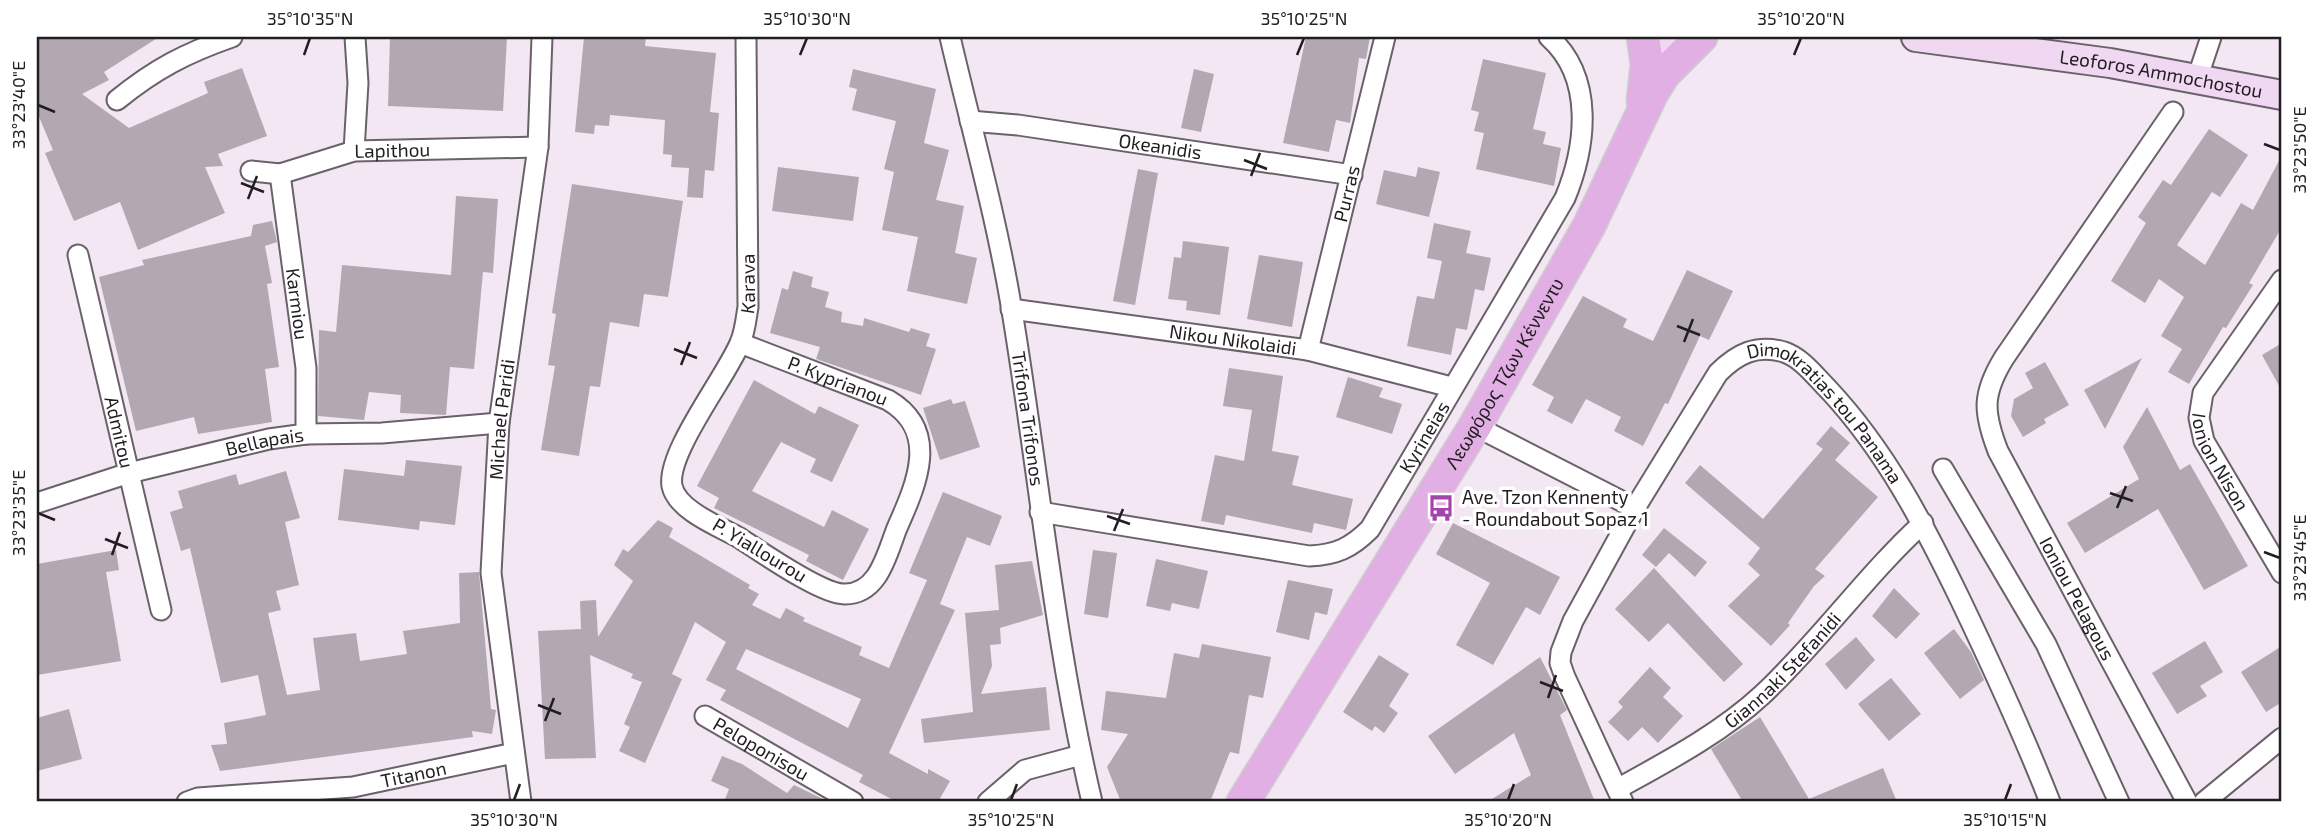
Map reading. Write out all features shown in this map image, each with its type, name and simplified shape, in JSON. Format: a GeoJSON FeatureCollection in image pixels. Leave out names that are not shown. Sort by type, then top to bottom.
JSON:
{"type":"FeatureCollection","features":[{"type":"Feature","properties":{"kind":"main road"},"geometry":{"type":"LineString","coordinates":[[1641,113],[1646,75],[1643,37]]}},
{"type":"Feature","properties":{"kind":"main road"},"geometry":{"type":"LineString","coordinates":[[1652,37],[1681,42],[1699,37]]}},
{"type":"Feature","properties":{"kind":"main road"},"geometry":{"type":"LineString","coordinates":[[1641,113],[1664,74],[1699,37]]}},
{"type":"Feature","properties":{"kind":"main road","name":"Leoforos Ammochostou"},"geometry":{"type":"LineString","coordinates":[[1916,37],[2110,63],[2282,95]]}},
{"type":"Feature","properties":{"kind":"main road","name":"Λεωφόρος Τζων Κέννεντυ"},"geometry":{"type":"LineString","coordinates":[[1243,802],[1475,426],[1589,226],[1641,113]]}},
{"type":"Feature","properties":{"kind":"street"},"geometry":{"type":"LineString","coordinates":[[117,100],[150,72],[192,51],[232,37]]}},
{"type":"Feature","properties":{"kind":"street"},"geometry":{"type":"LineString","coordinates":[[354,150],[358,83],[355,37]]}},
{"type":"Feature","properties":{"kind":"street","name":"Michael Paridi"},"geometry":{"type":"LineString","coordinates":[[521,802],[491,573],[499,423],[538,147],[542,37]]}},
{"type":"Feature","properties":{"kind":"street","name":"Karava"},"geometry":{"type":"LineString","coordinates":[[687,506],[672,486],[674,462],[740,343],[750,282],[746,37]]}},
{"type":"Feature","properties":{"kind":"street","name":"Trifona Trifonos"},"geometry":{"type":"LineString","coordinates":[[950,37],[1012,309],[1040,512],[1081,755],[1093,802]]}},
{"type":"Feature","properties":{"kind":"street","name":"Purras"},"geometry":{"type":"LineString","coordinates":[[1308,351],[1385,37]]}},
{"type":"Feature","properties":{"kind":"street","name":"Kyrineias"},"geometry":{"type":"LineString","coordinates":[[1040,512],[1297,554],[1331,555],[1356,543],[1370,529],[1451,387],[1565,198],[1574,177],[1583,126],[1581,103],[1570,68],[1549,37]]}},
{"type":"Feature","properties":{"kind":"street"},"geometry":{"type":"LineString","coordinates":[[2197,79],[2211,37]]}},
{"type":"Feature","properties":{"kind":"street","name":"Ioniou Pelagous"},"geometry":{"type":"LineString","coordinates":[[2174,112],[2004,358],[1989,387],[1985,410],[1998,451],[2187,802]]}},
{"type":"Feature","properties":{"kind":"street","name":"Okeanidis"},"geometry":{"type":"LineString","coordinates":[[970,121],[996,122],[1352,175]]}},
{"type":"Feature","properties":{"kind":"street","name":"Lapithou"},"geometry":{"type":"LineString","coordinates":[[251,171],[280,174],[354,150],[538,147]]}},
{"type":"Feature","properties":{"kind":"street","name":"Karmiou"},"geometry":{"type":"LineString","coordinates":[[280,174],[306,368],[306,434]]}},
{"type":"Feature","properties":{"kind":"street","name":"Admitou"},"geometry":{"type":"LineString","coordinates":[[78,256],[160,610]]}},
{"type":"Feature","properties":{"kind":"street","name":"Ionion Nison"},"geometry":{"type":"LineString","coordinates":[[2282,280],[2203,393],[2199,418],[2204,441],[2282,573]]}},
{"type":"Feature","properties":{"kind":"street","name":"Nikou Nikolaidi"},"geometry":{"type":"LineString","coordinates":[[1012,309],[1308,351],[1451,387]]}},
{"type":"Feature","properties":{"kind":"street","name":"P. Kyprianou"},"geometry":{"type":"LineString","coordinates":[[740,343],[888,401],[906,414],[918,440],[920,461],[916,485],[878,575],[870,585],[855,593],[834,592]]}},
{"type":"Feature","properties":{"kind":"street","name":"Dimokratias tou Panama"},"geometry":{"type":"LineString","coordinates":[[1621,795],[1560,663],[1573,621],[1635,508],[1718,373],[1733,358],[1749,350],[1764,349],[1795,357],[1844,406],[1881,452],[1923,523],[2016,714],[2050,802]]}},
{"type":"Feature","properties":{"kind":"street","name":"Bellapais"},"geometry":{"type":"LineString","coordinates":[[37,503],[129,473],[269,439],[306,434],[382,433],[499,423]]}},
{"type":"Feature","properties":{"kind":"street"},"geometry":{"type":"LineString","coordinates":[[1475,426],[1635,508]]}},
{"type":"Feature","properties":{"kind":"street"},"geometry":{"type":"LineString","coordinates":[[1943,469],[2046,644],[2119,802]]}},
{"type":"Feature","properties":{"kind":"street","name":"P. Yiallourou"},"geometry":{"type":"LineString","coordinates":[[687,506],[834,592]]}},
{"type":"Feature","properties":{"kind":"street","name":"Giannaki Stefanidi"},"geometry":{"type":"LineString","coordinates":[[1621,795],[1704,739],[1760,696],[1798,658],[1888,555],[1923,523]]}},
{"type":"Feature","properties":{"kind":"street","name":"Peloponisou"},"geometry":{"type":"LineString","coordinates":[[705,716],[853,802]]}},
{"type":"Feature","properties":{"kind":"street"},"geometry":{"type":"LineString","coordinates":[[2204,802],[2282,738]]}},
{"type":"Feature","properties":{"kind":"street","name":"Titanon"},"geometry":{"type":"LineString","coordinates":[[187,802],[353,787],[514,753]]}},
{"type":"Feature","properties":{"kind":"street"},"geometry":{"type":"LineString","coordinates":[[988,802],[1025,770],[1081,755]]}},
{"type":"Feature","properties":{"kind":"building"},"geometry":{"type":"Polygon","coordinates":[[[37,37],[159,37],[104,72],[109,80],[82,94],[129,128],[208,93],[204,82],[242,68],[267,136],[218,154],[223,166],[205,167],[225,213],[138,250],[120,202],[74,221],[45,153],[53,150],[37,112],[37,37]]]}},
{"type":"Feature","properties":{"kind":"building"},"geometry":{"type":"Polygon","coordinates":[[[390,37],[507,37],[503,111],[388,106],[390,37]]]}},
{"type":"Feature","properties":{"kind":"building"},"geometry":{"type":"Polygon","coordinates":[[[584,37],[646,37],[645,46],[716,53],[710,112],[719,113],[714,171],[705,170],[703,198],[687,197],[689,168],[671,167],[672,155],[663,154],[665,120],[610,115],[609,126],[595,125],[594,134],[575,132],[584,37]]]}},
{"type":"Feature","properties":{"kind":"building"},"geometry":{"type":"Polygon","coordinates":[[[1306,37],[1370,37],[1366,59],[1359,58],[1350,123],[1336,120],[1329,152],[1283,143],[1306,37]]]}},
{"type":"Feature","properties":{"kind":"building"},"geometry":{"type":"Polygon","coordinates":[[[1483,59],[1546,73],[1533,129],[1546,132],[1543,144],[1561,148],[1554,186],[1476,169],[1484,133],[1474,131],[1479,112],[1471,110],[1483,59]]]}},
{"type":"Feature","properties":{"kind":"building"},"geometry":{"type":"Polygon","coordinates":[[[853,69],[936,89],[924,143],[949,150],[936,200],[964,206],[955,253],[977,258],[967,304],[907,291],[918,237],[882,230],[894,172],[884,169],[896,121],[852,110],[857,89],[849,87],[853,69]]]}},
{"type":"Feature","properties":{"kind":"building"},"geometry":{"type":"Polygon","coordinates":[[[1194,69],[1214,74],[1201,132],[1181,128],[1194,69]]]}},
{"type":"Feature","properties":{"kind":"building"},"geometry":{"type":"Polygon","coordinates":[[[2209,129],[2248,155],[2220,197],[2212,192],[2177,245],[2205,265],[2241,203],[2253,210],[2282,155],[2282,227],[2249,283],[2253,285],[2226,328],[2223,327],[2189,384],[2168,372],[2182,349],[2161,336],[2184,297],[2159,279],[2145,303],[2111,281],[2146,223],[2138,217],[2163,180],[2171,185],[2209,129]]]}},
{"type":"Feature","properties":{"kind":"building"},"geometry":{"type":"Polygon","coordinates":[[[778,167],[859,177],[853,221],[772,211],[778,167]]]}},
{"type":"Feature","properties":{"kind":"building"},"geometry":{"type":"Polygon","coordinates":[[[1418,167],[1440,172],[1429,217],[1376,204],[1384,170],[1416,177],[1418,167]]]}},
{"type":"Feature","properties":{"kind":"building"},"geometry":{"type":"Polygon","coordinates":[[[1138,169],[1158,173],[1135,305],[1113,301],[1138,169]]]}},
{"type":"Feature","properties":{"kind":"building"},"geometry":{"type":"Polygon","coordinates":[[[572,184],[683,201],[668,297],[644,294],[639,327],[610,322],[600,387],[590,386],[579,456],[541,450],[555,366],[548,365],[556,314],[552,313],[572,184]]]}},
{"type":"Feature","properties":{"kind":"building"},"geometry":{"type":"Polygon","coordinates":[[[456,196],[498,199],[493,273],[483,272],[474,369],[450,367],[446,415],[400,413],[401,395],[369,392],[364,420],[318,416],[319,330],[336,332],[342,265],[451,275],[456,196]]]}},
{"type":"Feature","properties":{"kind":"building"},"geometry":{"type":"Polygon","coordinates":[[[272,221],[277,242],[265,246],[272,283],[267,284],[279,367],[265,369],[272,422],[198,434],[194,417],[136,431],[99,277],[144,265],[142,260],[251,236],[253,225],[272,221]]]}},
{"type":"Feature","properties":{"kind":"building"},"geometry":{"type":"Polygon","coordinates":[[[1434,223],[1471,231],[1466,253],[1491,258],[1484,291],[1475,289],[1467,330],[1456,328],[1451,355],[1407,346],[1417,296],[1434,299],[1442,261],[1427,258],[1434,223]]]}},
{"type":"Feature","properties":{"kind":"building"},"geometry":{"type":"Polygon","coordinates":[[[1183,241],[1229,247],[1220,315],[1186,310],[1187,301],[1168,299],[1174,257],[1181,258],[1183,241]]]}},
{"type":"Feature","properties":{"kind":"building"},"geometry":{"type":"Polygon","coordinates":[[[1259,255],[1303,262],[1292,327],[1247,319],[1259,255]]]}},
{"type":"Feature","properties":{"kind":"building"},"geometry":{"type":"Polygon","coordinates":[[[1687,270],[1733,291],[1709,340],[1700,336],[1668,404],[1665,403],[1643,446],[1614,431],[1621,417],[1586,399],[1572,424],[1547,411],[1554,397],[1532,385],[1583,296],[1627,319],[1623,327],[1653,341],[1687,270]]]}},
{"type":"Feature","properties":{"kind":"building"},"geometry":{"type":"Polygon","coordinates":[[[793,271],[813,277],[811,287],[829,292],[825,307],[842,312],[841,322],[863,326],[864,318],[909,332],[911,328],[930,334],[926,346],[936,349],[921,395],[816,359],[820,347],[770,333],[782,288],[788,290],[793,271]]]}},
{"type":"Feature","properties":{"kind":"building"},"geometry":{"type":"Polygon","coordinates":[[[2282,343],[2282,391],[2262,355],[2282,343]]]}},
{"type":"Feature","properties":{"kind":"building"},"geometry":{"type":"Polygon","coordinates":[[[2142,358],[2105,429],[2084,390],[2142,358]]]}},
{"type":"Feature","properties":{"kind":"building"},"geometry":{"type":"Polygon","coordinates":[[[2045,362],[2069,405],[2044,419],[2046,423],[2023,437],[2011,416],[2014,399],[2033,388],[2025,373],[2045,362]]]}},
{"type":"Feature","properties":{"kind":"building"},"geometry":{"type":"Polygon","coordinates":[[[1229,368],[1283,376],[1272,451],[1299,456],[1292,485],[1353,499],[1346,530],[1314,523],[1312,533],[1226,515],[1224,525],[1201,521],[1215,455],[1244,461],[1252,410],[1223,406],[1229,368]]]}},
{"type":"Feature","properties":{"kind":"building"},"geometry":{"type":"Polygon","coordinates":[[[1348,377],[1383,388],[1379,397],[1402,404],[1392,434],[1336,417],[1348,377]]]}},
{"type":"Feature","properties":{"kind":"building"},"geometry":{"type":"Polygon","coordinates":[[[754,380],[815,414],[819,406],[859,425],[832,482],[810,472],[816,459],[781,442],[752,491],[824,527],[832,510],[869,529],[843,580],[806,561],[809,555],[714,508],[719,498],[697,486],[754,380]]]}},
{"type":"Feature","properties":{"kind":"building"},"geometry":{"type":"Polygon","coordinates":[[[951,399],[953,404],[965,401],[980,447],[940,460],[923,408],[951,399]]]}},
{"type":"Feature","properties":{"kind":"building"},"geometry":{"type":"Polygon","coordinates":[[[2147,407],[2180,470],[2190,464],[2248,566],[2204,590],[2158,509],[2085,553],[2067,523],[2139,479],[2123,447],[2147,407]]]}},
{"type":"Feature","properties":{"kind":"building"},"geometry":{"type":"Polygon","coordinates":[[[1831,426],[1850,443],[1835,460],[1878,497],[1815,569],[1825,576],[1814,586],[1788,623],[1790,625],[1771,646],[1728,606],[1760,575],[1748,564],[1760,548],[1685,483],[1700,465],[1763,519],[1823,449],[1816,444],[1831,426]]]}},
{"type":"Feature","properties":{"kind":"building"},"geometry":{"type":"Polygon","coordinates":[[[406,460],[462,466],[455,525],[420,521],[419,530],[338,520],[344,469],[404,476],[406,460]]]}},
{"type":"Feature","properties":{"kind":"building"},"geometry":{"type":"Polygon","coordinates":[[[286,471],[300,518],[285,522],[299,585],[276,591],[281,610],[268,613],[287,695],[320,690],[313,638],[356,633],[360,661],[407,654],[403,631],[460,623],[459,573],[479,572],[491,709],[496,710],[492,734],[472,731],[473,737],[220,771],[211,745],[227,744],[224,723],[266,715],[258,675],[221,683],[190,548],[181,551],[170,512],[183,508],[178,491],[236,474],[239,485],[286,471]]]}},
{"type":"Feature","properties":{"kind":"building"},"geometry":{"type":"Polygon","coordinates":[[[943,492],[1002,516],[990,546],[967,537],[940,604],[955,610],[889,753],[928,774],[928,769],[950,781],[938,802],[897,802],[859,782],[863,775],[720,700],[726,690],[706,680],[726,642],[695,622],[672,674],[682,679],[645,763],[619,751],[630,727],[624,724],[642,682],[631,678],[633,674],[590,655],[596,758],[545,759],[538,631],[581,629],[580,601],[596,600],[598,637],[633,581],[614,565],[623,549],[628,552],[658,520],[673,528],[669,537],[750,585],[748,588],[759,594],[752,605],[780,619],[786,608],[805,618],[803,621],[862,647],[859,655],[889,668],[927,580],[909,573],[943,492]],[[746,649],[736,669],[848,728],[861,699],[746,649]]]}},
{"type":"Feature","properties":{"kind":"building"},"geometry":{"type":"Polygon","coordinates":[[[1453,523],[1560,577],[1540,615],[1526,607],[1493,665],[1456,645],[1490,583],[1436,554],[1453,523]]]}},
{"type":"Feature","properties":{"kind":"building"},"geometry":{"type":"Polygon","coordinates":[[[1664,528],[1707,562],[1695,577],[1669,553],[1656,567],[1642,555],[1664,528]]]}},
{"type":"Feature","properties":{"kind":"building"},"geometry":{"type":"Polygon","coordinates":[[[116,550],[119,570],[106,572],[121,661],[37,675],[37,564],[116,550]]]}},
{"type":"Feature","properties":{"kind":"building"},"geometry":{"type":"Polygon","coordinates":[[[1093,550],[1117,553],[1108,618],[1084,614],[1093,550]]]}},
{"type":"Feature","properties":{"kind":"building"},"geometry":{"type":"Polygon","coordinates":[[[1156,559],[1208,571],[1199,609],[1172,603],[1170,611],[1146,606],[1156,559]]]}},
{"type":"Feature","properties":{"kind":"building"},"geometry":{"type":"Polygon","coordinates":[[[1032,561],[1043,615],[1000,628],[1001,644],[990,645],[992,666],[981,694],[1046,687],[1050,730],[924,743],[921,719],[973,712],[965,613],[999,610],[995,565],[1032,561]]]}},
{"type":"Feature","properties":{"kind":"building"},"geometry":{"type":"Polygon","coordinates":[[[1654,568],[1743,664],[1724,682],[1668,623],[1649,642],[1615,609],[1654,568]]]}},
{"type":"Feature","properties":{"kind":"building"},"geometry":{"type":"Polygon","coordinates":[[[1288,580],[1333,589],[1327,615],[1315,612],[1309,640],[1276,632],[1288,580]]]}},
{"type":"Feature","properties":{"kind":"building"},"geometry":{"type":"Polygon","coordinates":[[[1894,588],[1920,614],[1896,639],[1872,616],[1894,588]]]}},
{"type":"Feature","properties":{"kind":"building"},"geometry":{"type":"Polygon","coordinates":[[[1954,629],[1971,652],[1984,680],[1960,699],[1924,653],[1954,629]]]}},
{"type":"Feature","properties":{"kind":"building"},"geometry":{"type":"Polygon","coordinates":[[[1856,637],[1875,660],[1846,690],[1825,664],[1856,637]]]}},
{"type":"Feature","properties":{"kind":"building"},"geometry":{"type":"Polygon","coordinates":[[[2205,641],[2223,672],[2200,686],[2207,696],[2177,714],[2152,673],[2205,641]]]}},
{"type":"Feature","properties":{"kind":"building"},"geometry":{"type":"Polygon","coordinates":[[[1202,644],[1271,657],[1263,698],[1249,695],[1239,754],[1230,752],[1210,802],[1121,802],[1107,767],[1128,734],[1101,730],[1106,691],[1166,698],[1174,653],[1199,658],[1202,644]]]}},
{"type":"Feature","properties":{"kind":"building"},"geometry":{"type":"Polygon","coordinates":[[[2282,646],[2282,702],[2266,712],[2241,672],[2282,646]]]}},
{"type":"Feature","properties":{"kind":"building"},"geometry":{"type":"Polygon","coordinates":[[[1379,655],[1409,674],[1389,706],[1398,713],[1384,733],[1375,726],[1372,731],[1343,712],[1379,655]]]}},
{"type":"Feature","properties":{"kind":"building"},"geometry":{"type":"Polygon","coordinates":[[[1540,657],[1567,710],[1560,715],[1595,802],[1487,802],[1531,775],[1514,733],[1455,774],[1428,736],[1540,657]]]}},
{"type":"Feature","properties":{"kind":"building"},"geometry":{"type":"Polygon","coordinates":[[[1650,667],[1671,688],[1663,697],[1683,716],[1658,743],[1642,727],[1628,741],[1608,722],[1623,707],[1618,702],[1650,667]]]}},
{"type":"Feature","properties":{"kind":"building"},"geometry":{"type":"Polygon","coordinates":[[[1891,678],[1921,714],[1889,741],[1858,704],[1891,678]]]}},
{"type":"Feature","properties":{"kind":"building"},"geometry":{"type":"Polygon","coordinates":[[[69,709],[82,759],[37,771],[37,718],[69,709]]]}},
{"type":"Feature","properties":{"kind":"building"},"geometry":{"type":"Polygon","coordinates":[[[1760,717],[1809,799],[1883,768],[1897,802],[1743,802],[1711,749],[1760,717]]]}},
{"type":"Feature","properties":{"kind":"building"},"geometry":{"type":"Polygon","coordinates":[[[722,756],[742,764],[787,793],[794,785],[829,802],[724,802],[729,789],[711,781],[722,756]]]}},
{"type":"Feature","properties":{"kind":"place","name":"Ave. Tzon Kennenty - Roundabout Sopaz 1"},"geometry":{"type":"Point","coordinates":[1441,508]}}]}
